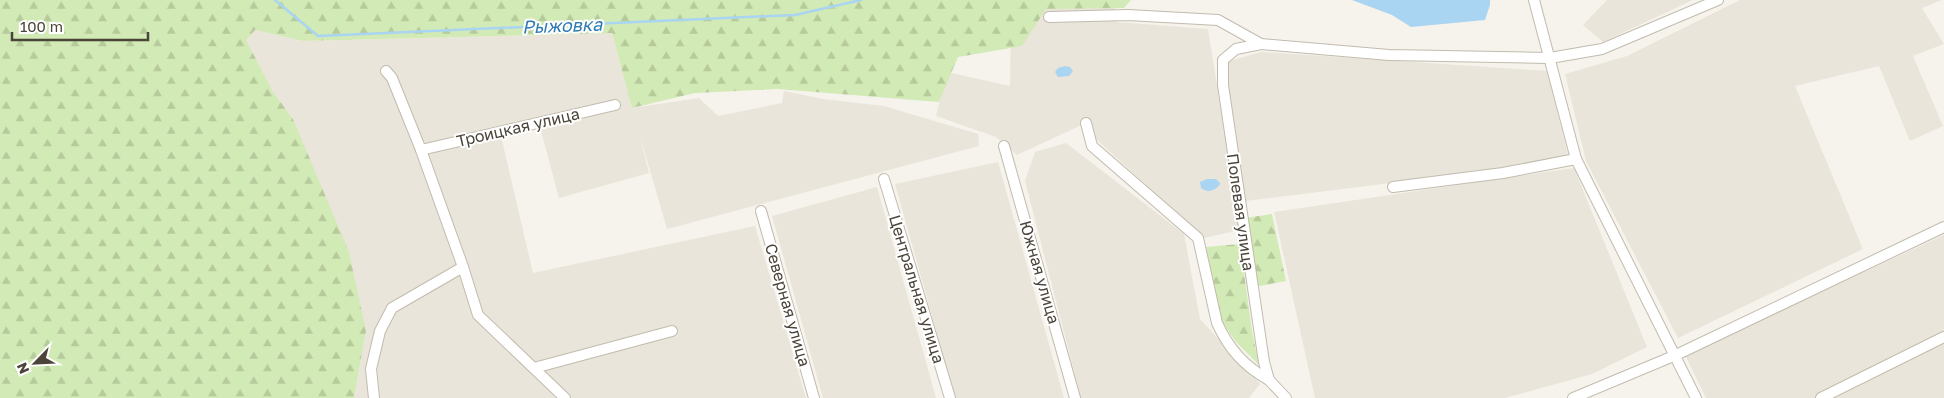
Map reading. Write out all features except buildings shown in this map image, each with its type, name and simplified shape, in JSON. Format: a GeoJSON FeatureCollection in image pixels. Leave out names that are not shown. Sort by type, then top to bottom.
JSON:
{"type":"FeatureCollection","features":[{"type":"Feature","properties":{"kind":"street"},"geometry":{"type":"LineString","coordinates":[[1534,0],[1576,159],[1696,398]]}},
{"type":"Feature","properties":{"kind":"street"},"geometry":{"type":"LineString","coordinates":[[1049,17],[1128,15],[1218,20],[1261,44],[1390,55],[1550,58],[1602,49],[1718,0]]}},
{"type":"Feature","properties":{"kind":"street","name":"Полевая улица"},"geometry":{"type":"LineString","coordinates":[[1261,44],[1236,49],[1223,60],[1223,85],[1258,328],[1269,380]]}},
{"type":"Feature","properties":{"kind":"street"},"geometry":{"type":"LineString","coordinates":[[386,72],[392,78],[421,150],[478,314],[565,398]]}},
{"type":"Feature","properties":{"kind":"street","name":"Троицкая улица"},"geometry":{"type":"LineString","coordinates":[[421,150],[615,105]]}},
{"type":"Feature","properties":{"kind":"street"},"geometry":{"type":"LineString","coordinates":[[1086,123],[1092,146],[1198,238],[1220,331],[1245,364],[1269,380],[1286,398]]}},
{"type":"Feature","properties":{"kind":"street","name":"Южная улица"},"geometry":{"type":"LineString","coordinates":[[1004,146],[1075,398]]}},
{"type":"Feature","properties":{"kind":"street"},"geometry":{"type":"LineString","coordinates":[[1393,187],[1503,173],[1576,159]]}},
{"type":"Feature","properties":{"kind":"street","name":"Центральная улица"},"geometry":{"type":"LineString","coordinates":[[884,179],[950,398]]}},
{"type":"Feature","properties":{"kind":"street","name":"Северная улица"},"geometry":{"type":"LineString","coordinates":[[762,211],[814,398]]}},
{"type":"Feature","properties":{"kind":"street"},"geometry":{"type":"LineString","coordinates":[[1573,398],[1676,355],[1944,227]]}},
{"type":"Feature","properties":{"kind":"street"},"geometry":{"type":"LineString","coordinates":[[374,398],[371,369],[380,331],[392,308],[463,267]]}},
{"type":"Feature","properties":{"kind":"street"},"geometry":{"type":"LineString","coordinates":[[534,368],[672,331]]}},
{"type":"Feature","properties":{"kind":"street"},"geometry":{"type":"LineString","coordinates":[[1821,398],[1944,337]]}},
{"type":"Feature","properties":{"kind":"shaded area"},"geometry":{"type":"Polygon","coordinates":[[[1013,0],[1114,0],[1117,22],[1208,29],[1240,230],[1204,238],[1096,139],[1086,123],[1017,155],[996,137],[936,116],[947,72],[1010,86],[1013,0]]]}},
{"type":"Feature","properties":{"kind":"shaded area"},"geometry":{"type":"Polygon","coordinates":[[[1607,0],[1693,0],[1603,42],[1583,25],[1607,0]]]}},
{"type":"Feature","properties":{"kind":"shaded area"},"geometry":{"type":"Polygon","coordinates":[[[1740,0],[1942,0],[1922,8],[1944,44],[1913,56],[1943,126],[1910,141],[1879,66],[1795,86],[1863,249],[1678,338],[1586,161],[1565,74],[1627,56],[1740,0]]]}},
{"type":"Feature","properties":{"kind":"shaded area"},"geometry":{"type":"Polygon","coordinates":[[[255,30],[303,41],[612,33],[632,108],[699,98],[718,116],[782,103],[784,91],[823,99],[884,106],[978,134],[979,146],[667,229],[640,136],[649,173],[559,198],[540,127],[501,136],[533,273],[755,226],[806,398],[354,398],[366,331],[293,119],[273,92],[245,40],[255,30]]]}},
{"type":"Feature","properties":{"kind":"shaded area"},"geometry":{"type":"Polygon","coordinates":[[[1261,52],[1547,71],[1568,155],[1497,170],[1245,201],[1225,86],[1229,61],[1261,52]]]}},
{"type":"Feature","properties":{"kind":"shaded area"},"geometry":{"type":"Polygon","coordinates":[[[1066,143],[1184,234],[1200,319],[1260,384],[1249,398],[1081,398],[1025,181],[1035,152],[1066,143]]]}},
{"type":"Feature","properties":{"kind":"shaded area"},"geometry":{"type":"Polygon","coordinates":[[[998,162],[1064,398],[955,398],[895,184],[998,162]]]}},
{"type":"Feature","properties":{"kind":"shaded area"},"geometry":{"type":"Polygon","coordinates":[[[1574,168],[1647,347],[1592,374],[1505,398],[1315,398],[1274,212],[1574,168]]]}},
{"type":"Feature","properties":{"kind":"shaded area"},"geometry":{"type":"Polygon","coordinates":[[[877,187],[936,398],[823,398],[772,216],[877,187]]]}},
{"type":"Feature","properties":{"kind":"shaded area"},"geometry":{"type":"Polygon","coordinates":[[[1944,235],[1944,398],[1706,398],[1685,355],[1944,235]]]}},
{"type":"Feature","properties":{"kind":"green space"},"geometry":{"type":"Polygon","coordinates":[[[0,0],[1131,0],[1124,8],[1046,9],[1022,46],[958,57],[939,102],[778,89],[695,93],[632,108],[612,33],[303,41],[255,30],[246,40],[273,92],[293,119],[349,252],[366,331],[354,398],[0,398],[0,0]]]}},
{"type":"Feature","properties":{"kind":"green space"},"geometry":{"type":"Polygon","coordinates":[[[1272,214],[1286,281],[1254,287],[1245,218],[1272,214]]]}},
{"type":"Feature","properties":{"kind":"green space"},"geometry":{"type":"Polygon","coordinates":[[[1240,244],[1252,331],[1259,365],[1236,342],[1220,319],[1206,247],[1240,244]]]}},
{"type":"Feature","properties":{"kind":"water"},"geometry":{"type":"Polygon","coordinates":[[[1352,0],[1490,0],[1490,5],[1485,20],[1411,27],[1392,15],[1352,0]]]}},
{"type":"Feature","properties":{"kind":"water"},"geometry":{"type":"Polygon","coordinates":[[[1070,67],[1073,71],[1069,76],[1058,77],[1055,72],[1058,68],[1070,67]]]}},
{"type":"Feature","properties":{"kind":"water"},"geometry":{"type":"Polygon","coordinates":[[[1207,179],[1216,179],[1220,183],[1219,186],[1210,191],[1204,190],[1201,188],[1200,182],[1207,179]]]}},
{"type":"Feature","properties":{"kind":"waterway","name":"Рыжовка"},"geometry":{"type":"LineString","coordinates":[[275,0],[318,36],[795,15],[861,0]]}}]}
